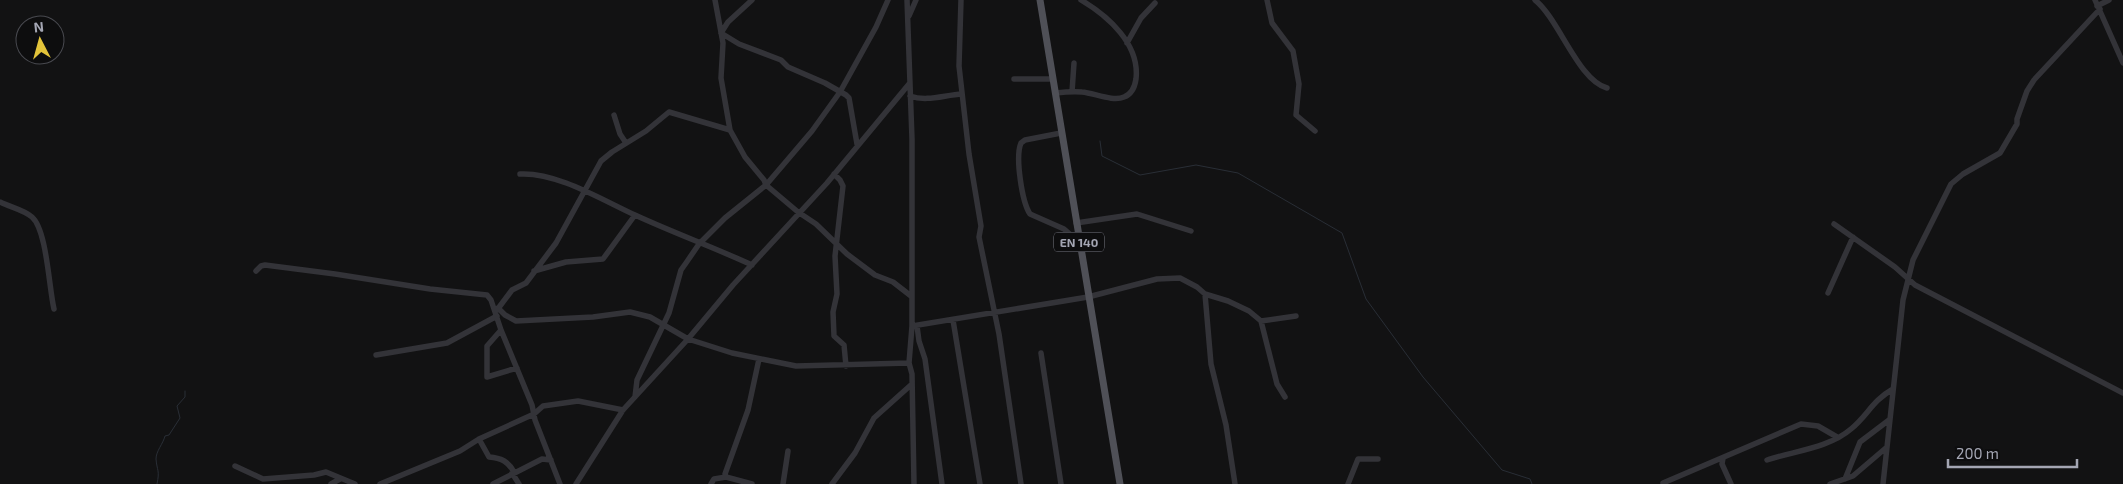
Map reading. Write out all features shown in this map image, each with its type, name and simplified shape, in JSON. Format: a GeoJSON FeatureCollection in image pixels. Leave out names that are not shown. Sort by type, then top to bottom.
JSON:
{"type":"FeatureCollection","features":[{"type":"Feature","properties":{"kind":"main road","name":"EN 140"},"geometry":{"type":"LineString","coordinates":[[1040,0],[1120,484]]}},
{"type":"Feature","properties":{"kind":"street"},"geometry":{"type":"LineString","coordinates":[[715,0],[721,33],[721,78],[730,130],[745,158],[764,180],[766,186],[816,224],[836,246],[875,275],[893,282],[911,296]]}},
{"type":"Feature","properties":{"kind":"street"},"geometry":{"type":"LineString","coordinates":[[721,33],[728,22],[752,0]]}},
{"type":"Feature","properties":{"kind":"street"},"geometry":{"type":"LineString","coordinates":[[633,400],[640,374],[664,326],[673,302],[681,270],[699,244],[739,206],[766,186],[812,132],[840,92],[876,27],[888,0]]}},
{"type":"Feature","properties":{"kind":"street"},"geometry":{"type":"LineString","coordinates":[[907,0],[912,138],[911,296],[915,326],[925,358],[942,484]]}},
{"type":"Feature","properties":{"kind":"street"},"geometry":{"type":"LineString","coordinates":[[908,19],[916,0]]}},
{"type":"Feature","properties":{"kind":"street"},"geometry":{"type":"LineString","coordinates":[[962,0],[959,51],[962,94],[969,154],[982,226],[979,237],[994,312],[1021,484]]}},
{"type":"Feature","properties":{"kind":"street"},"geometry":{"type":"LineString","coordinates":[[1055,93],[1072,92],[1119,98],[1132,91],[1136,68],[1134,57],[1127,43],[1110,21],[1081,0]]}},
{"type":"Feature","properties":{"kind":"street"},"geometry":{"type":"LineString","coordinates":[[1267,0],[1272,23],[1293,51],[1299,84],[1296,115],[1315,130]]}},
{"type":"Feature","properties":{"kind":"street"},"geometry":{"type":"LineString","coordinates":[[1535,0],[1546,8],[1552,24],[1595,83],[1607,88]]}},
{"type":"Feature","properties":{"kind":"street"},"geometry":{"type":"LineString","coordinates":[[1883,484],[1907,279],[1939,204],[1951,184],[1963,174],[2000,153],[2017,124],[2017,119],[2030,86],[2098,5],[2109,0]]}},
{"type":"Feature","properties":{"kind":"street"},"geometry":{"type":"LineString","coordinates":[[1127,43],[1141,18],[1155,3]]}},
{"type":"Feature","properties":{"kind":"street"},"geometry":{"type":"LineString","coordinates":[[2098,5],[2123,63]]}},
{"type":"Feature","properties":{"kind":"street"},"geometry":{"type":"LineString","coordinates":[[721,33],[739,44],[781,60],[788,67],[812,76],[849,98],[857,144]]}},
{"type":"Feature","properties":{"kind":"street"},"geometry":{"type":"LineString","coordinates":[[1072,92],[1074,63]]}},
{"type":"Feature","properties":{"kind":"street"},"geometry":{"type":"LineString","coordinates":[[1014,80],[1053,79]]}},
{"type":"Feature","properties":{"kind":"street"},"geometry":{"type":"LineString","coordinates":[[576,484],[624,410],[798,212],[834,174],[857,144],[882,119],[909,84]]}},
{"type":"Feature","properties":{"kind":"street"},"geometry":{"type":"LineString","coordinates":[[910,96],[921,100],[940,95],[962,94]]}},
{"type":"Feature","properties":{"kind":"street"},"geometry":{"type":"LineString","coordinates":[[376,355],[447,343],[497,312],[512,290],[526,283],[556,243],[576,204],[586,192],[601,161],[646,131],[669,112],[730,130]]}},
{"type":"Feature","properties":{"kind":"street"},"geometry":{"type":"LineString","coordinates":[[614,115],[620,134],[626,144]]}},
{"type":"Feature","properties":{"kind":"street"},"geometry":{"type":"LineString","coordinates":[[1061,133],[1024,140],[1021,143],[1018,155],[1023,193],[1030,214],[1064,229],[1079,242]]}},
{"type":"Feature","properties":{"kind":"street"},"geometry":{"type":"LineString","coordinates":[[520,174],[542,175],[586,192],[686,236],[699,244],[752,265]]}},
{"type":"Feature","properties":{"kind":"street"},"geometry":{"type":"LineString","coordinates":[[834,174],[843,183],[836,246],[837,294],[833,312],[834,336],[844,345],[846,366]]}},
{"type":"Feature","properties":{"kind":"street"},"geometry":{"type":"LineString","coordinates":[[0,202],[31,216],[35,221],[45,252],[54,309]]}},
{"type":"Feature","properties":{"kind":"street"},"geometry":{"type":"LineString","coordinates":[[1076,223],[1137,214],[1191,231]]}},
{"type":"Feature","properties":{"kind":"street"},"geometry":{"type":"LineString","coordinates":[[534,271],[566,262],[603,259],[635,215]]}},
{"type":"Feature","properties":{"kind":"street"},"geometry":{"type":"LineString","coordinates":[[1834,224],[1895,267],[1915,285],[2123,392]]}},
{"type":"Feature","properties":{"kind":"street"},"geometry":{"type":"LineString","coordinates":[[1828,293],[1853,237]]}},
{"type":"Feature","properties":{"kind":"street"},"geometry":{"type":"LineString","coordinates":[[256,271],[258,268],[265,266],[335,274],[430,290],[487,295],[497,312],[501,330],[560,484]]}},
{"type":"Feature","properties":{"kind":"street"},"geometry":{"type":"LineString","coordinates":[[915,326],[1088,297],[1126,286],[1171,277],[1180,278],[1190,282],[1205,294],[1234,303],[1249,311],[1261,321],[1277,384],[1285,397]]}},
{"type":"Feature","properties":{"kind":"street"},"geometry":{"type":"LineString","coordinates":[[1205,294],[1211,364],[1226,425],[1236,484]]}},
{"type":"Feature","properties":{"kind":"street"},"geometry":{"type":"LineString","coordinates":[[497,312],[516,321],[594,317],[630,312],[650,318],[688,339],[759,359],[796,366],[908,363]]}},
{"type":"Feature","properties":{"kind":"street"},"geometry":{"type":"LineString","coordinates":[[1261,321],[1296,316]]}},
{"type":"Feature","properties":{"kind":"street"},"geometry":{"type":"LineString","coordinates":[[953,320],[980,484]]}},
{"type":"Feature","properties":{"kind":"street"},"geometry":{"type":"LineString","coordinates":[[914,484],[912,374],[908,363],[915,326]]}},
{"type":"Feature","properties":{"kind":"street"},"geometry":{"type":"LineString","coordinates":[[501,330],[487,346],[487,377],[517,368]]}},
{"type":"Feature","properties":{"kind":"street"},"geometry":{"type":"LineString","coordinates":[[1041,353],[1060,484]]}},
{"type":"Feature","properties":{"kind":"street"},"geometry":{"type":"LineString","coordinates":[[726,478],[748,410],[759,359]]}},
{"type":"Feature","properties":{"kind":"street"},"geometry":{"type":"LineString","coordinates":[[832,484],[855,453],[874,418],[912,384]]}},
{"type":"Feature","properties":{"kind":"street"},"geometry":{"type":"LineString","coordinates":[[1767,460],[1837,437],[1851,429],[1878,398],[1893,389]]}},
{"type":"Feature","properties":{"kind":"street"},"geometry":{"type":"LineString","coordinates":[[380,484],[456,454],[479,439],[534,414],[543,406],[572,401],[624,410]]}},
{"type":"Feature","properties":{"kind":"street"},"geometry":{"type":"LineString","coordinates":[[1845,479],[1860,442],[1890,420]]}},
{"type":"Feature","properties":{"kind":"street"},"geometry":{"type":"LineString","coordinates":[[1663,483],[1801,424],[1818,426],[1837,437]]}},
{"type":"Feature","properties":{"kind":"street"},"geometry":{"type":"LineString","coordinates":[[479,439],[489,457],[502,460],[510,465],[519,484]]}},
{"type":"Feature","properties":{"kind":"street"},"geometry":{"type":"LineString","coordinates":[[1830,484],[1860,471],[1888,447]]}},
{"type":"Feature","properties":{"kind":"street"},"geometry":{"type":"LineString","coordinates":[[783,484],[788,451]]}},
{"type":"Feature","properties":{"kind":"street"},"geometry":{"type":"LineString","coordinates":[[1348,484],[1358,458],[1378,459]]}},
{"type":"Feature","properties":{"kind":"street"},"geometry":{"type":"LineString","coordinates":[[1722,458],[1722,464],[1731,484]]}},
{"type":"Feature","properties":{"kind":"street"},"geometry":{"type":"LineString","coordinates":[[493,484],[513,472],[542,459],[551,460]]}},
{"type":"Feature","properties":{"kind":"street"},"geometry":{"type":"LineString","coordinates":[[235,466],[263,480],[326,472],[355,484]]}},
{"type":"Feature","properties":{"kind":"street"},"geometry":{"type":"LineString","coordinates":[[711,484],[714,479],[726,478],[752,484]]}},
{"type":"Feature","properties":{"kind":"street"},"geometry":{"type":"LineString","coordinates":[[330,484],[340,479]]}},
{"type":"Feature","properties":{"kind":"waterway"},"geometry":{"type":"LineString","coordinates":[[1100,141],[1102,156],[1140,175],[1196,165],[1238,173],[1342,233],[1366,299],[1423,377],[1502,470],[1530,479],[1532,484]]}},
{"type":"Feature","properties":{"kind":"waterway"},"geometry":{"type":"LineString","coordinates":[[157,484],[157,453],[165,436],[169,435],[180,418],[177,406],[185,397],[185,391]]}}]}
